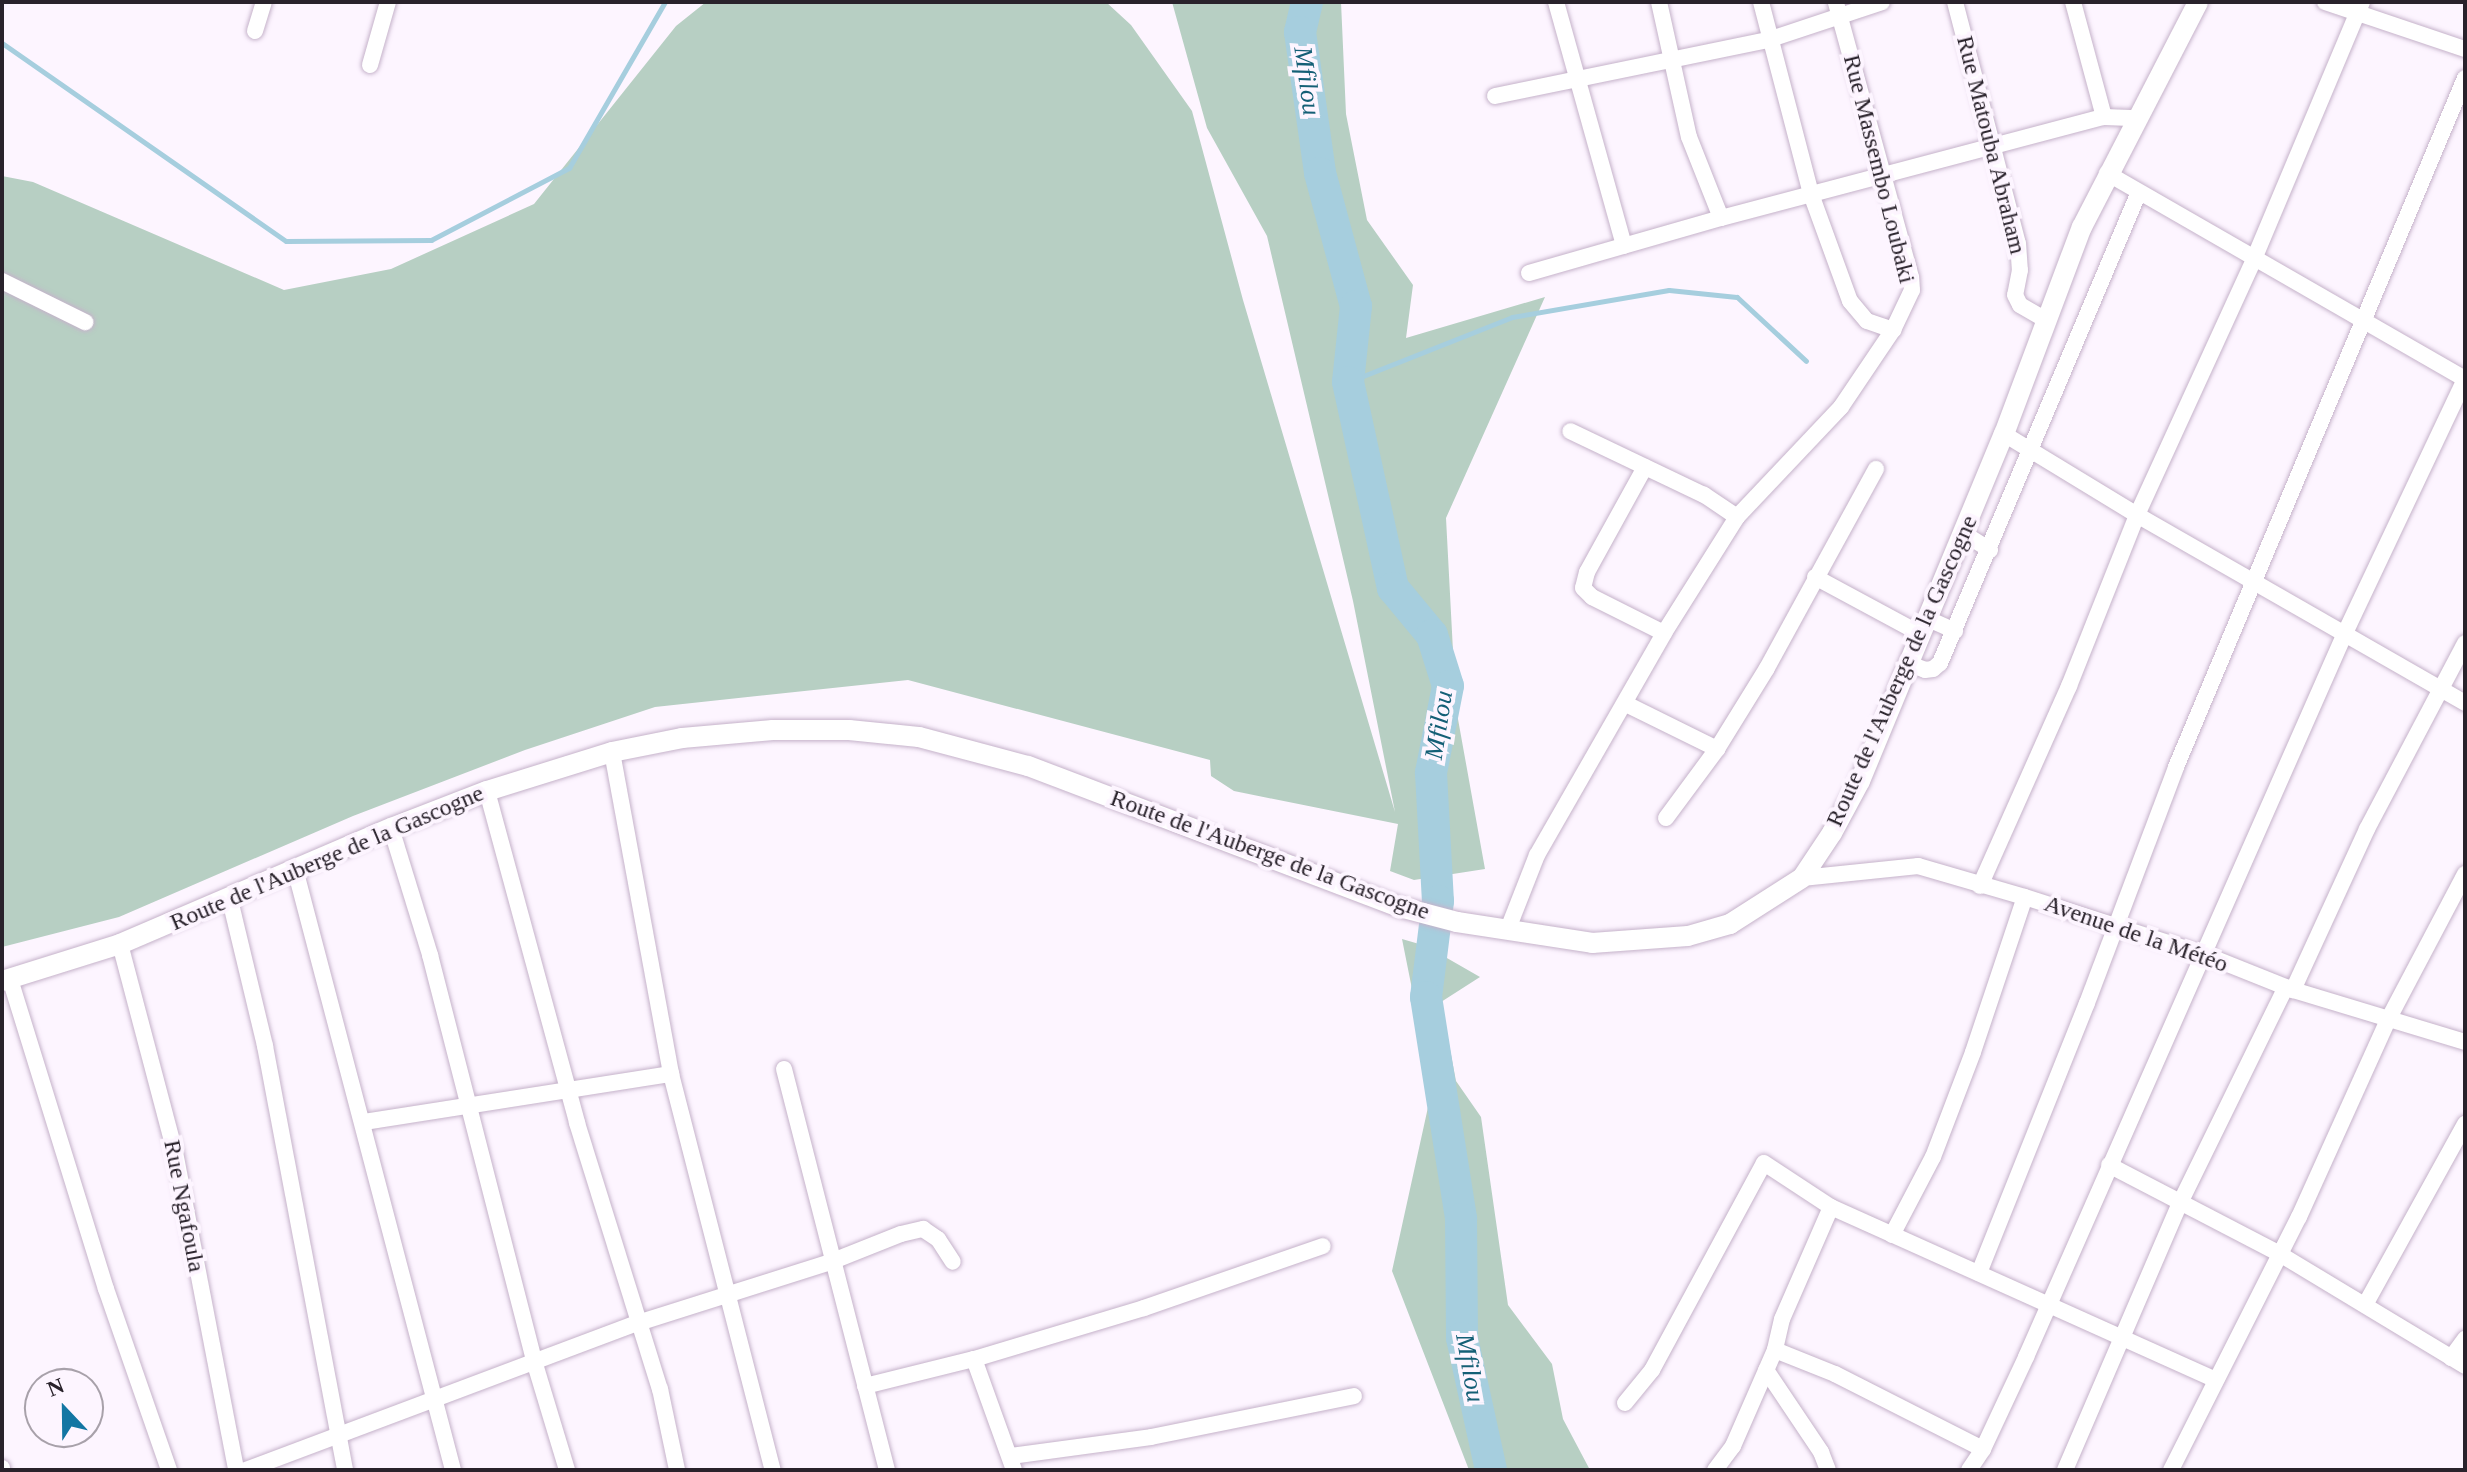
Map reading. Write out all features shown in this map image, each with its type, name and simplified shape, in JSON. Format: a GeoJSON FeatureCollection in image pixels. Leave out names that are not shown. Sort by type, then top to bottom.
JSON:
{"type":"FeatureCollection","features":[{"type":"Feature","properties":{"kind":"street"},"geometry":{"type":"LineString","coordinates":[[255,31],[264,2]]}},
{"type":"Feature","properties":{"kind":"street"},"geometry":{"type":"LineString","coordinates":[[370,65],[388,2]]}},
{"type":"Feature","properties":{"kind":"street"},"geometry":{"type":"LineString","coordinates":[[1556,2],[1624,246]]}},
{"type":"Feature","properties":{"kind":"street"},"geometry":{"type":"LineString","coordinates":[[1659,2],[1689,137],[1721,218]]}},
{"type":"Feature","properties":{"kind":"street"},"geometry":{"type":"LineString","coordinates":[[1761,2],[1768,40],[1811,194],[1850,301],[1867,321],[1893,330]]}},
{"type":"Feature","properties":{"kind":"street"},"geometry":{"type":"LineString","coordinates":[[1495,96],[1768,40],[1838,9],[1882,2]]}},
{"type":"Feature","properties":{"kind":"street","name":"Rue Matouba Abraham"},"geometry":{"type":"LineString","coordinates":[[1955,2],[2019,253],[2020,270],[2015,295],[2020,305],[2046,320]]}},
{"type":"Feature","properties":{"kind":"street"},"geometry":{"type":"LineString","coordinates":[[2073,2],[2104,117]]}},
{"type":"Feature","properties":{"kind":"street","name":"Route de l'Auberge de la Gascogne"},"geometry":{"type":"LineString","coordinates":[[6,980],[120,944],[230,900],[391,828],[487,791],[612,752],[682,738],[773,730],[849,730],[919,737],[1028,766],[1400,907],[1457,922],[1592,943],[1688,936],[1730,924],[1802,878],[1832,833],[1860,781],[2004,434],[2046,320],[2107,173],[2198,2]]}},
{"type":"Feature","properties":{"kind":"street"},"geometry":{"type":"LineString","coordinates":[[2325,2],[2359,8],[2465,49]]}},
{"type":"Feature","properties":{"kind":"street"},"geometry":{"type":"LineString","coordinates":[[1980,886],[2069,686],[2137,515],[2254,259],[2359,8]]}},
{"type":"Feature","properties":{"kind":"street","name":"Rue Massembo Loubaki"},"geometry":{"type":"LineString","coordinates":[[1508,929],[1537,855],[1664,633],[1737,517],[1841,407],[1893,330],[1908,302],[1911,277],[1838,9]]}},
{"type":"Feature","properties":{"kind":"street"},"geometry":{"type":"LineString","coordinates":[[1979,1273],[2252,581],[2465,78]]}},
{"type":"Feature","properties":{"kind":"street"},"geometry":{"type":"LineString","coordinates":[[1529,273],[1881,174],[2104,117],[2138,118]]}},
{"type":"Feature","properties":{"kind":"street"},"geometry":{"type":"LineString","coordinates":[[1969,1470],[1983,1449],[2345,633],[2465,379],[2107,173]]}},
{"type":"Feature","properties":{"kind":"street"},"geometry":{"type":"LineString","coordinates":[[1907,663],[1925,670],[1933,669],[1940,663],[2139,192]]}},
{"type":"Feature","properties":{"kind":"street"},"geometry":{"type":"LineString","coordinates":[[2,281],[85,322]]}},
{"type":"Feature","properties":{"kind":"street"},"geometry":{"type":"LineString","coordinates":[[1570,431],[1704,495],[1737,517]]}},
{"type":"Feature","properties":{"kind":"street"},"geometry":{"type":"LineString","coordinates":[[2004,434],[2137,515],[2465,703]]}},
{"type":"Feature","properties":{"kind":"street"},"geometry":{"type":"LineString","coordinates":[[1645,467],[1587,572],[1583,588],[1592,597],[1664,633]]}},
{"type":"Feature","properties":{"kind":"street"},"geometry":{"type":"LineString","coordinates":[[1666,818],[1717,749],[1767,668],[1876,469]]}},
{"type":"Feature","properties":{"kind":"street"},"geometry":{"type":"LineString","coordinates":[[1963,533],[1990,550]]}},
{"type":"Feature","properties":{"kind":"street"},"geometry":{"type":"LineString","coordinates":[[1815,577],[1922,626],[1955,631]]}},
{"type":"Feature","properties":{"kind":"street"},"geometry":{"type":"LineString","coordinates":[[2065,1470],[2181,1201],[2367,829],[2465,643]]}},
{"type":"Feature","properties":{"kind":"street"},"geometry":{"type":"LineString","coordinates":[[1626,704],[1717,749]]}},
{"type":"Feature","properties":{"kind":"street"},"geometry":{"type":"LineString","coordinates":[[612,752],[671,1074],[773,1470]]}},
{"type":"Feature","properties":{"kind":"street"},"geometry":{"type":"LineString","coordinates":[[487,791],[570,1089],[660,1389],[677,1470]]}},
{"type":"Feature","properties":{"kind":"street"},"geometry":{"type":"LineString","coordinates":[[391,828],[469,1103],[535,1364],[567,1470]]}},
{"type":"Feature","properties":{"kind":"street","name":"Avenue de la Météo"},"geometry":{"type":"LineString","coordinates":[[1802,878],[1918,866],[2203,954],[2290,988],[2465,1042]]}},
{"type":"Feature","properties":{"kind":"street"},"geometry":{"type":"LineString","coordinates":[[295,869],[364,1122],[453,1470]]}},
{"type":"Feature","properties":{"kind":"street"},"geometry":{"type":"LineString","coordinates":[[2171,1470],[2278,1253],[2299,1217],[2388,1020],[2465,874]]}},
{"type":"Feature","properties":{"kind":"street"},"geometry":{"type":"LineString","coordinates":[[1892,1235],[1933,1157],[1973,1052],[2025,897]]}},
{"type":"Feature","properties":{"kind":"street"},"geometry":{"type":"LineString","coordinates":[[230,900],[265,1046],[345,1470]]}},
{"type":"Feature","properties":{"kind":"street","name":"Rue Ngafoula"},"geometry":{"type":"LineString","coordinates":[[120,944],[175,1152],[236,1470]]}},
{"type":"Feature","properties":{"kind":"street"},"geometry":{"type":"LineString","coordinates":[[6,980],[106,1289],[169,1470]]}},
{"type":"Feature","properties":{"kind":"street"},"geometry":{"type":"LineString","coordinates":[[784,1069],[887,1470]]}},
{"type":"Feature","properties":{"kind":"street"},"geometry":{"type":"LineString","coordinates":[[364,1122],[469,1103],[671,1074]]}},
{"type":"Feature","properties":{"kind":"street"},"geometry":{"type":"LineString","coordinates":[[2365,1305],[2465,1124]]}},
{"type":"Feature","properties":{"kind":"street"},"geometry":{"type":"LineString","coordinates":[[1625,1403],[1652,1370],[1764,1163],[1831,1207],[2216,1380]]}},
{"type":"Feature","properties":{"kind":"street"},"geometry":{"type":"LineString","coordinates":[[2109,1165],[2278,1253],[2458,1362],[2465,1339]]}},
{"type":"Feature","properties":{"kind":"street"},"geometry":{"type":"LineString","coordinates":[[1715,1470],[1733,1446],[1775,1350],[1782,1319],[1831,1207]]}},
{"type":"Feature","properties":{"kind":"street"},"geometry":{"type":"LineString","coordinates":[[246,1470],[638,1323],[833,1261],[901,1234],[923,1229],[938,1239],[953,1262]]}},
{"type":"Feature","properties":{"kind":"street"},"geometry":{"type":"LineString","coordinates":[[865,1386],[974,1359],[1144,1308],[1323,1246]]}},
{"type":"Feature","properties":{"kind":"street"},"geometry":{"type":"LineString","coordinates":[[1775,1350],[1835,1374],[1983,1449]]}},
{"type":"Feature","properties":{"kind":"street"},"geometry":{"type":"LineString","coordinates":[[974,1359],[1012,1463],[1354,1396]]}},
{"type":"Feature","properties":{"kind":"street"},"geometry":{"type":"LineString","coordinates":[[1766,1370],[1821,1452],[1828,1470]]}},
{"type":"Feature","properties":{"kind":"green space"},"geometry":{"type":"Polygon","coordinates":[[[706,2],[1106,2],[1131,25],[1192,111],[1243,300],[1395,812],[1353,601],[1267,236],[1207,128],[1172,2],[1341,2],[1346,114],[1367,220],[1413,285],[1406,338],[1545,297],[1446,518],[1456,708],[1485,869],[1414,880],[1390,871],[1398,824],[1234,791],[1211,776],[1210,760],[908,680],[655,707],[525,750],[353,816],[119,917],[2,947],[2,176],[33,182],[284,290],[391,269],[534,204],[676,26],[706,2]]]}},
{"type":"Feature","properties":{"kind":"green space"},"geometry":{"type":"Polygon","coordinates":[[[1402,939],[1426,946],[1480,977],[1441,1002],[1456,1081],[1481,1117],[1508,1305],[1552,1364],[1563,1419],[1590,1470],[1469,1470],[1392,1271],[1432,1089],[1402,939]]]}},
{"type":"Feature","properties":{"kind":"waterway"},"geometry":{"type":"LineString","coordinates":[[2,43],[286,241],[431,240],[569,168],[665,2]]}},
{"type":"Feature","properties":{"kind":"waterway","name":"Mfilou"},"geometry":{"type":"LineString","coordinates":[[1307,2],[1300,32],[1320,173],[1356,306],[1348,382],[1393,588],[1432,635],[1448,686],[1431,773],[1438,901],[1426,997],[1461,1219],[1462,1338],[1491,1470]]}},
{"type":"Feature","properties":{"kind":"waterway"},"geometry":{"type":"LineString","coordinates":[[1348,382],[1512,317],[1669,290],[1737,297],[1806,361]]}}]}
